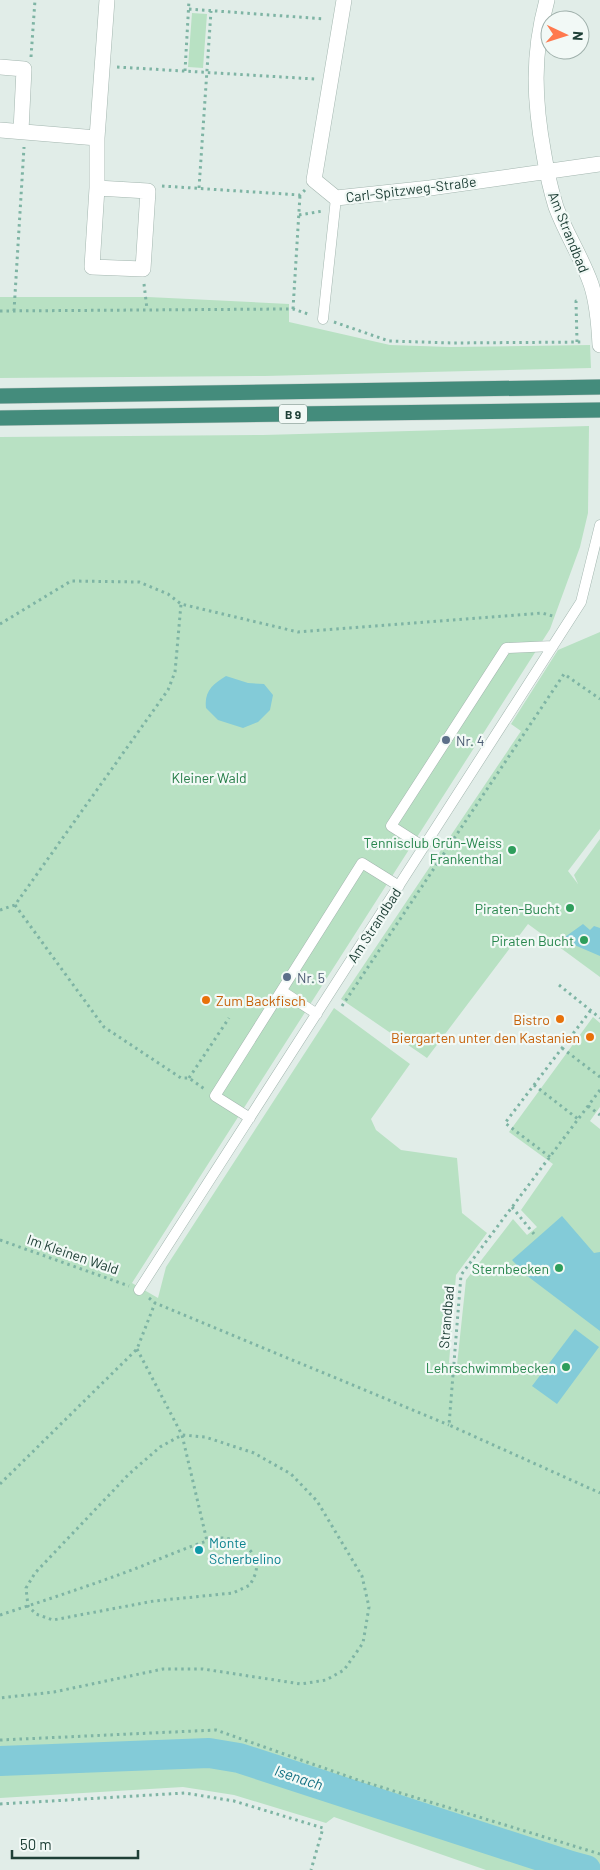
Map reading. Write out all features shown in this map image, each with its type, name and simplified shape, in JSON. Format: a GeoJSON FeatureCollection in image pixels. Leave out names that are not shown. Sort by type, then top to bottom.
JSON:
{"type":"FeatureCollection","features":[{"type":"Feature","properties":{"kind":"highway","name":"B 9"},"geometry":{"type":"LineString","coordinates":[[0,396],[593,387]]}},
{"type":"Feature","properties":{"kind":"highway","name":"B 9"},"geometry":{"type":"LineString","coordinates":[[0,418],[593,410]]}},
{"type":"Feature","properties":{"kind":"street"},"geometry":{"type":"LineString","coordinates":[[97,188],[148,191],[143,269],[92,267],[97,188],[97,138],[107,0]]}},
{"type":"Feature","properties":{"kind":"street"},"geometry":{"type":"LineString","coordinates":[[314,180],[344,0]]}},
{"type":"Feature","properties":{"kind":"street"},"geometry":{"type":"LineString","coordinates":[[547,0],[540,24],[535,74],[537,118],[547,171]]}},
{"type":"Feature","properties":{"kind":"street"},"geometry":{"type":"LineString","coordinates":[[0,67],[24,69],[23,131]]}},
{"type":"Feature","properties":{"kind":"street"},"geometry":{"type":"LineString","coordinates":[[0,130],[97,138]]}},
{"type":"Feature","properties":{"kind":"street","name":"Am Strandbad"},"geometry":{"type":"LineString","coordinates":[[600,164],[547,171],[556,207],[591,284],[600,342]]}},
{"type":"Feature","properties":{"kind":"street","name":"Carl-Spitzweg-Straße"},"geometry":{"type":"LineString","coordinates":[[314,180],[336,198],[430,188],[547,171]]}},
{"type":"Feature","properties":{"kind":"lane"},"geometry":{"type":"LineString","coordinates":[[323,319],[336,198]]}},
{"type":"Feature","properties":{"kind":"lane","name":"Am Strandbad"},"geometry":{"type":"LineString","coordinates":[[139,1290],[581,602],[600,525]]}},
{"type":"Feature","properties":{"kind":"lane"},"geometry":{"type":"LineString","coordinates":[[424,847],[391,826],[506,648],[553,646]]}},
{"type":"Feature","properties":{"kind":"lane"},"geometry":{"type":"LineString","coordinates":[[250,1118],[215,1096],[362,863],[398,886]]}},
{"type":"Feature","properties":{"kind":"lane"},"geometry":{"type":"LineString","coordinates":[[282,991],[317,1014]]}},
{"type":"Feature","properties":{"kind":"path"},"geometry":{"type":"LineString","coordinates":[[24,69],[30,65],[34,0]]}},
{"type":"Feature","properties":{"kind":"path"},"geometry":{"type":"LineString","coordinates":[[185,71],[190,0]]}},
{"type":"Feature","properties":{"kind":"path"},"geometry":{"type":"LineString","coordinates":[[189,9],[341,20]]}},
{"type":"Feature","properties":{"kind":"path"},"geometry":{"type":"LineString","coordinates":[[199,188],[211,11]]}},
{"type":"Feature","properties":{"kind":"path"},"geometry":{"type":"LineString","coordinates":[[102,66],[331,80]]}},
{"type":"Feature","properties":{"kind":"path"},"geometry":{"type":"LineString","coordinates":[[14,311],[23,131]]}},
{"type":"Feature","properties":{"kind":"path"},"geometry":{"type":"LineString","coordinates":[[293,309],[300,195],[314,180]]}},
{"type":"Feature","properties":{"kind":"path"},"geometry":{"type":"LineString","coordinates":[[148,191],[159,185],[300,195]]}},
{"type":"Feature","properties":{"kind":"path"},"geometry":{"type":"LineString","coordinates":[[299,215],[323,211],[336,198]]}},
{"type":"Feature","properties":{"kind":"path"},"geometry":{"type":"LineString","coordinates":[[143,269],[147,309]]}},
{"type":"Feature","properties":{"kind":"path"},"geometry":{"type":"LineString","coordinates":[[0,311],[293,309],[389,341],[453,343],[577,342],[576,302],[595,300]]}},
{"type":"Feature","properties":{"kind":"path"},"geometry":{"type":"LineString","coordinates":[[0,624],[71,581],[139,582],[168,594],[181,604],[298,632],[542,613],[569,621]]}},
{"type":"Feature","properties":{"kind":"path"},"geometry":{"type":"LineString","coordinates":[[0,910],[15,905],[168,690],[175,672],[181,604]]}},
{"type":"Feature","properties":{"kind":"path"},"geometry":{"type":"LineString","coordinates":[[342,1006],[564,674],[600,699]]}},
{"type":"Feature","properties":{"kind":"path"},"geometry":{"type":"LineString","coordinates":[[15,905],[104,1027],[181,1078],[189,1078],[215,1096]]}},
{"type":"Feature","properties":{"kind":"path"},"geometry":{"type":"LineString","coordinates":[[559,986],[600,1018]]}},
{"type":"Feature","properties":{"kind":"path"},"geometry":{"type":"LineString","coordinates":[[550,1157],[505,1123],[590,1010]]}},
{"type":"Feature","properties":{"kind":"path"},"geometry":{"type":"LineString","coordinates":[[189,1078],[229,1018]]}},
{"type":"Feature","properties":{"kind":"path"},"geometry":{"type":"LineString","coordinates":[[562,1048],[600,1077]]}},
{"type":"Feature","properties":{"kind":"path"},"geometry":{"type":"LineString","coordinates":[[534,1085],[578,1120]]}},
{"type":"Feature","properties":{"kind":"path","name":"Strandbad"},"geometry":{"type":"LineString","coordinates":[[449,1426],[461,1275],[600,1090]]}},
{"type":"Feature","properties":{"kind":"path"},"geometry":{"type":"LineString","coordinates":[[588,1106],[600,1115]]}},
{"type":"Feature","properties":{"kind":"path"},"geometry":{"type":"LineString","coordinates":[[512,1206],[534,1234]]}},
{"type":"Feature","properties":{"kind":"path","name":"Im Kleinen Wald"},"geometry":{"type":"LineString","coordinates":[[0,1240],[139,1290],[155,1303],[449,1426]]}},
{"type":"Feature","properties":{"kind":"path"},"geometry":{"type":"LineString","coordinates":[[0,1484],[137,1349],[155,1303]]}},
{"type":"Feature","properties":{"kind":"path"},"geometry":{"type":"LineString","coordinates":[[137,1349],[182,1435],[207,1541]]}},
{"type":"Feature","properties":{"kind":"path"},"geometry":{"type":"LineString","coordinates":[[449,1426],[600,1493]]}},
{"type":"Feature","properties":{"kind":"path"},"geometry":{"type":"LineString","coordinates":[[0,1616],[28,1606],[135,1569],[221,1537],[248,1547],[255,1557],[256,1571],[250,1585],[233,1593],[154,1601],[53,1620],[36,1614],[28,1606],[26,1588],[35,1573],[129,1474],[160,1447],[182,1435],[205,1437],[254,1453],[291,1474],[317,1501],[362,1576],[369,1607],[363,1643],[344,1670],[326,1680],[301,1684],[203,1669],[163,1669],[54,1692],[0,1698]]}},
{"type":"Feature","properties":{"kind":"path"},"geometry":{"type":"LineString","coordinates":[[0,1740],[216,1730],[358,1780],[600,1854]]}},
{"type":"Feature","properties":{"kind":"path"},"geometry":{"type":"LineString","coordinates":[[0,1804],[185,1793],[234,1801],[323,1828],[312,1870]]}},
{"type":"Feature","properties":{"kind":"green space"},"geometry":{"type":"Polygon","coordinates":[[[192,13],[207,14],[203,68],[188,67],[192,13]]]}},
{"type":"Feature","properties":{"kind":"green space"},"geometry":{"type":"Polygon","coordinates":[[[0,297],[148,297],[289,304],[289,322],[390,345],[450,347],[590,345],[591,368],[265,376],[0,378],[0,297]]]}},
{"type":"Feature","properties":{"kind":"green space","name":"Kleiner Wald"},"geometry":{"type":"Polygon","coordinates":[[[589,426],[588,513],[580,547],[550,629],[132,1283],[158,1298],[166,1267],[334,1008],[410,1064],[371,1119],[376,1130],[401,1150],[457,1158],[462,1213],[487,1233],[456,1275],[449,1363],[457,1365],[466,1280],[513,1219],[527,1235],[537,1227],[521,1210],[553,1164],[509,1132],[593,1017],[600,1023],[600,1107],[590,1121],[600,1129],[600,1870],[486,1870],[334,1817],[326,1823],[234,1795],[183,1787],[0,1798],[0,437],[263,435],[589,426]]]}},
{"type":"Feature","properties":{"kind":"green space","name":"Tennisclub Grün-Weiss Frankenthal"},"geometry":{"type":"Polygon","coordinates":[[[600,632],[600,829],[568,871],[578,884],[574,875],[600,839],[600,977],[528,924],[427,1058],[341,999],[521,731],[511,724],[558,650],[600,632]]]}},
{"type":"Feature","properties":{"kind":"water"},"geometry":{"type":"Polygon","coordinates":[[[226,676],[248,683],[264,684],[273,695],[270,710],[258,722],[243,728],[218,720],[206,708],[206,697],[210,689],[226,676]]]}},
{"type":"Feature","properties":{"kind":"water","name":"Piraten Bucht"},"geometry":{"type":"Polygon","coordinates":[[[583,924],[590,930],[594,926],[600,928],[600,956],[572,944],[565,937],[583,924]]]}},
{"type":"Feature","properties":{"kind":"water","name":"Sternbecken"},"geometry":{"type":"Polygon","coordinates":[[[562,1216],[594,1253],[600,1252],[600,1331],[526,1275],[512,1260],[562,1216]]]}},
{"type":"Feature","properties":{"kind":"water","name":"Lehrschwimmbecken"},"geometry":{"type":"Polygon","coordinates":[[[575,1329],[599,1347],[557,1404],[532,1386],[575,1329]]]}},
{"type":"Feature","properties":{"kind":"waterway","name":"Isenach"},"geometry":{"type":"LineString","coordinates":[[0,1761],[209,1753],[239,1758],[586,1870]]}},
{"type":"Feature","properties":{"kind":"place","name":"Nr. 4"},"geometry":{"type":"Point","coordinates":[446,740]}},
{"type":"Feature","properties":{"kind":"place","name":"Tennisclub Grün-Weiss Frankenthal"},"geometry":{"type":"Point","coordinates":[512,850]}},
{"type":"Feature","properties":{"kind":"place","name":"Piraten-Bucht"},"geometry":{"type":"Point","coordinates":[570,908]}},
{"type":"Feature","properties":{"kind":"place","name":"Piraten Bucht"},"geometry":{"type":"Point","coordinates":[584,940]}},
{"type":"Feature","properties":{"kind":"place","name":"Nr. 5"},"geometry":{"type":"Point","coordinates":[287,977]}},
{"type":"Feature","properties":{"kind":"place","name":"Zum Backfisch"},"geometry":{"type":"Point","coordinates":[206,1000]}},
{"type":"Feature","properties":{"kind":"place","name":"Bistro"},"geometry":{"type":"Point","coordinates":[560,1019]}},
{"type":"Feature","properties":{"kind":"place","name":"Biergarten unter den Kastanien"},"geometry":{"type":"Point","coordinates":[590,1037]}},
{"type":"Feature","properties":{"kind":"place","name":"Sternbecken"},"geometry":{"type":"Point","coordinates":[559,1268]}},
{"type":"Feature","properties":{"kind":"place","name":"Lehrschwimmbecken"},"geometry":{"type":"Point","coordinates":[566,1367]}},
{"type":"Feature","properties":{"kind":"place","name":"Monte Scherbelino"},"geometry":{"type":"Point","coordinates":[199,1550]}}]}
